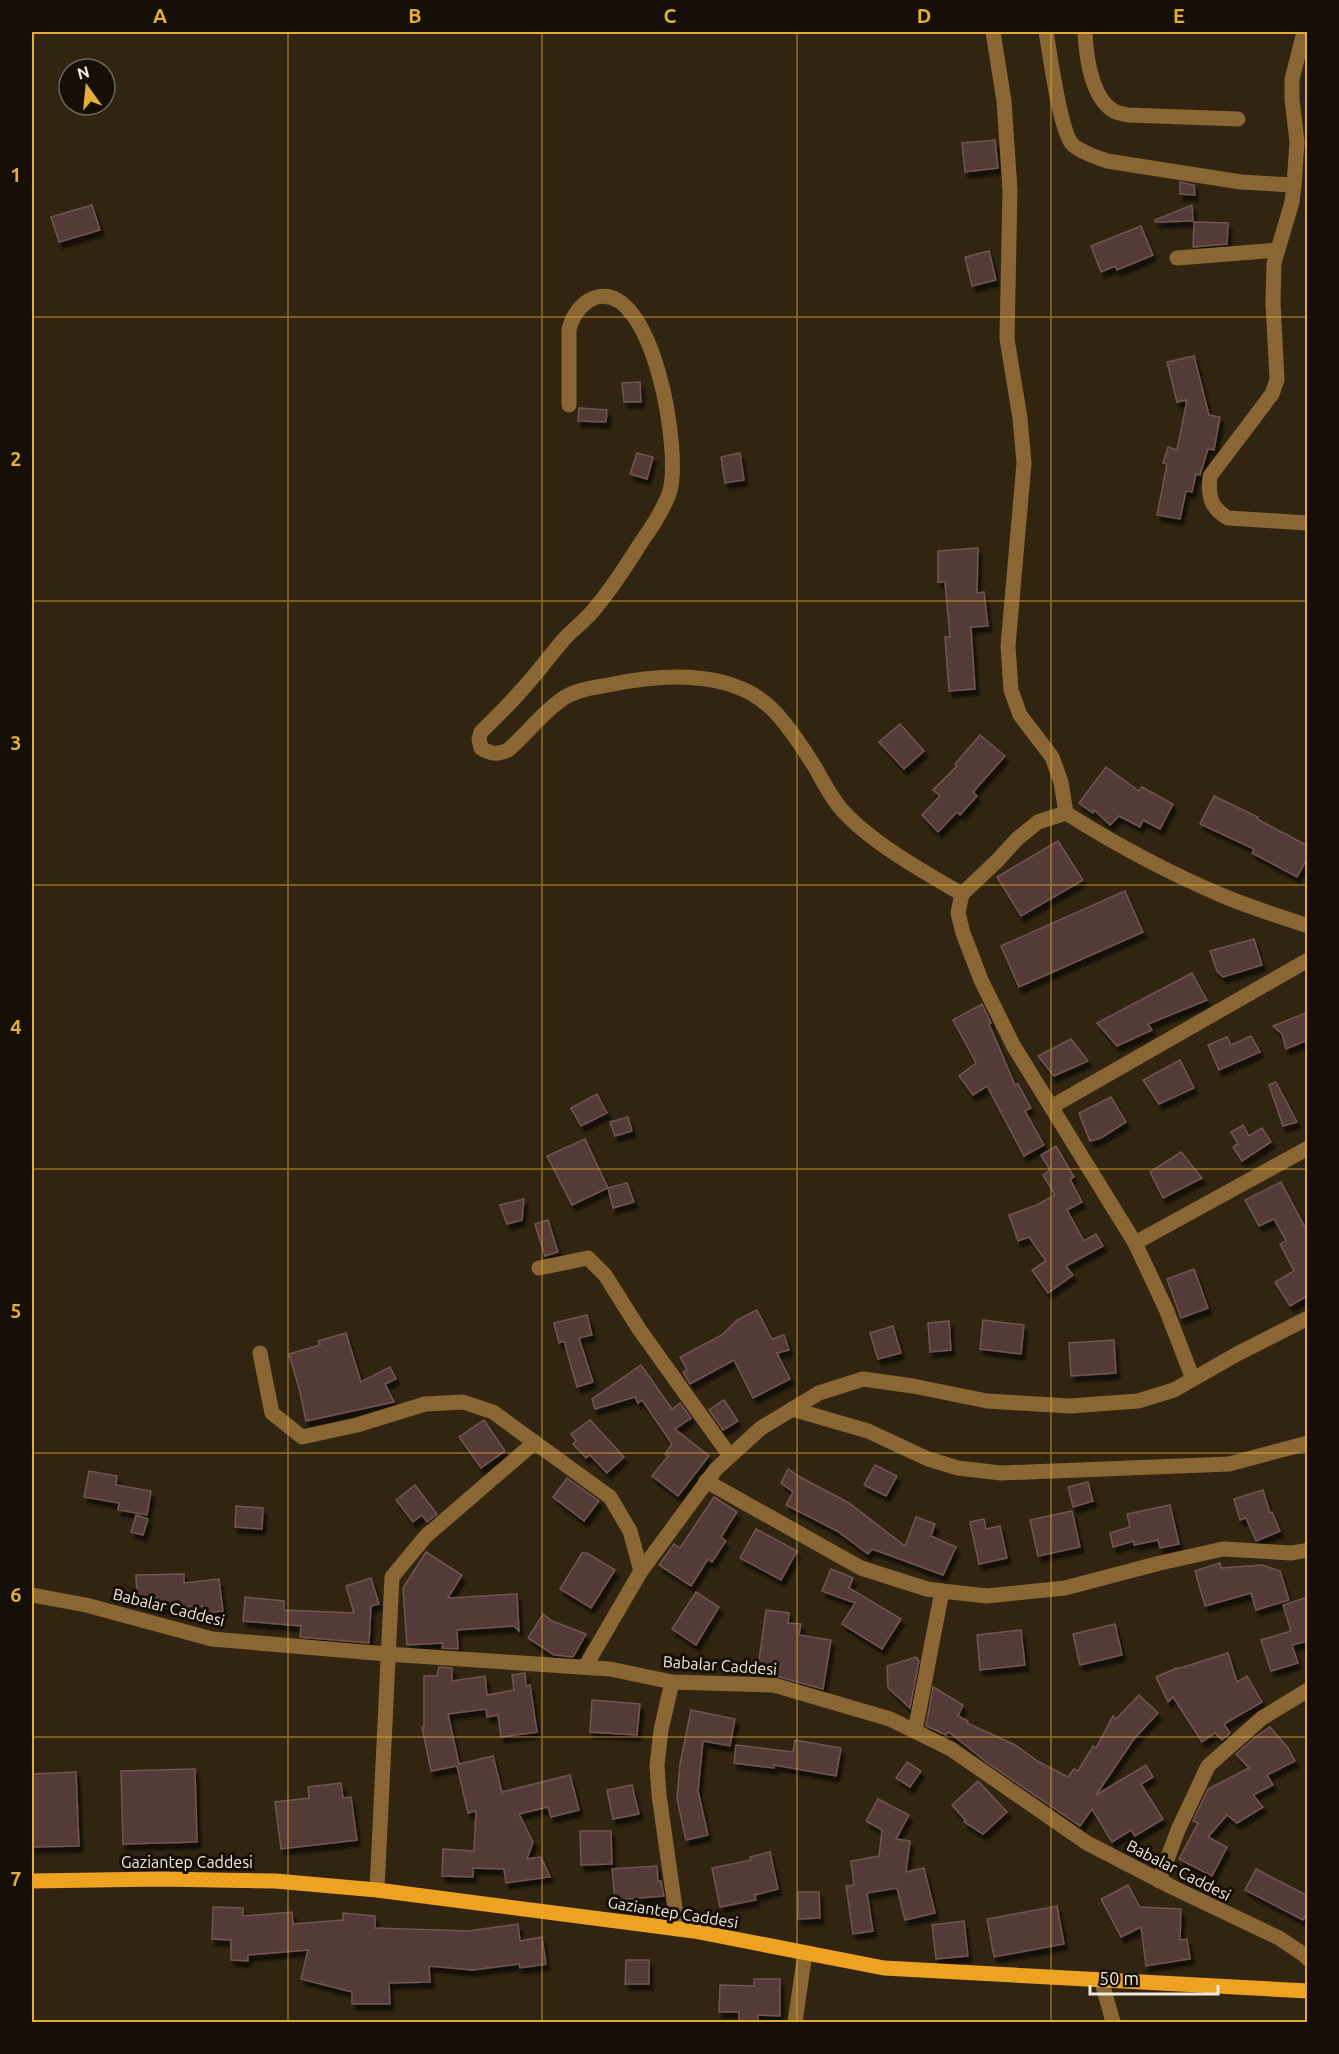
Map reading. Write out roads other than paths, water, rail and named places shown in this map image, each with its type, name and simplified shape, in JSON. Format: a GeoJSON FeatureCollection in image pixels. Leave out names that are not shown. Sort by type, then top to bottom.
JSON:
{"type":"FeatureCollection","features":[{"type":"Feature","properties":{"kind":"main road","name":"Gaziantep Caddesi"},"geometry":{"type":"LineString","coordinates":[[32,1881],[161,1879],[275,1881],[377,1890],[678,1929],[884,1968],[1308,1991]]}},
{"type":"Feature","properties":{"kind":"street"},"geometry":{"type":"LineString","coordinates":[[993,32],[1004,101],[1010,190],[1007,339],[1020,418],[1024,463],[1008,646],[1011,690],[1020,715],[1052,757],[1061,782],[1066,813],[1162,868],[1222,896],[1308,926]]}},
{"type":"Feature","properties":{"kind":"street"},"geometry":{"type":"LineString","coordinates":[[1046,32],[1065,129],[1072,144],[1107,161],[1241,182],[1294,185]]}},
{"type":"Feature","properties":{"kind":"street"},"geometry":{"type":"LineString","coordinates":[[1085,32],[1093,85],[1113,111],[1128,115],[1238,119]]}},
{"type":"Feature","properties":{"kind":"street"},"geometry":{"type":"LineString","coordinates":[[1304,32],[1292,79],[1297,142],[1292,202],[1274,263],[1273,302],[1277,380],[1272,394],[1210,476],[1208,493],[1211,504],[1220,514],[1228,518],[1308,523]]}},
{"type":"Feature","properties":{"kind":"street"},"geometry":{"type":"LineString","coordinates":[[1177,258],[1277,250]]}},
{"type":"Feature","properties":{"kind":"street"},"geometry":{"type":"LineString","coordinates":[[569,405],[569,329],[573,317],[580,307],[592,299],[604,296],[614,298],[626,305],[646,338],[662,384],[669,418],[673,473],[670,493],[647,534],[592,612],[565,638],[519,694],[481,732],[479,739],[481,748],[489,753],[499,754],[508,750],[561,699],[575,692],[630,680],[664,676],[697,677],[723,683],[746,691],[774,711],[803,748],[842,810],[858,825],[927,874],[962,894]]}},
{"type":"Feature","properties":{"kind":"street"},"geometry":{"type":"LineString","coordinates":[[1066,813],[1038,822],[1017,839],[962,894],[958,913],[981,980],[1013,1045],[1135,1243],[1166,1309],[1193,1379]]}},
{"type":"Feature","properties":{"kind":"street"},"geometry":{"type":"LineString","coordinates":[[1052,1107],[1308,960]]}},
{"type":"Feature","properties":{"kind":"street"},"geometry":{"type":"LineString","coordinates":[[1135,1243],[1308,1148]]}},
{"type":"Feature","properties":{"kind":"street"},"geometry":{"type":"LineString","coordinates":[[539,1268],[588,1258],[605,1275],[639,1329],[730,1456]]}},
{"type":"Feature","properties":{"kind":"street"},"geometry":{"type":"LineString","coordinates":[[585,1667],[641,1571],[716,1469],[761,1428],[819,1393],[863,1379],[913,1386],[987,1401],[1070,1406],[1138,1401],[1174,1390],[1237,1354],[1308,1318]]}},
{"type":"Feature","properties":{"kind":"street"},"geometry":{"type":"LineString","coordinates":[[260,1353],[272,1413],[302,1437],[357,1425],[425,1404],[463,1402],[493,1412],[610,1497],[630,1530],[641,1571]]}},
{"type":"Feature","properties":{"kind":"street"},"geometry":{"type":"LineString","coordinates":[[792,1409],[868,1431],[928,1459],[958,1468],[1001,1473],[1229,1464],[1308,1443]]}},
{"type":"Feature","properties":{"kind":"street"},"geometry":{"type":"LineString","coordinates":[[377,1890],[392,1577],[426,1536],[535,1442]]}},
{"type":"Feature","properties":{"kind":"street"},"geometry":{"type":"LineString","coordinates":[[706,1481],[861,1568],[927,1589],[942,1591],[987,1596],[1065,1588],[1223,1549],[1292,1552],[1308,1550]]}},
{"type":"Feature","properties":{"kind":"street"},"geometry":{"type":"LineString","coordinates":[[915,1731],[942,1591]]}},
{"type":"Feature","properties":{"kind":"street","name":"Babalar Caddesi"},"geometry":{"type":"LineString","coordinates":[[32,1595],[86,1605],[212,1639],[387,1654],[610,1669],[672,1682],[774,1685],[890,1719],[951,1749],[1088,1843],[1159,1881],[1279,1938],[1308,1959]]}},
{"type":"Feature","properties":{"kind":"street"},"geometry":{"type":"LineString","coordinates":[[672,1682],[661,1730],[657,1765],[659,1795],[678,1929]]}},
{"type":"Feature","properties":{"kind":"street"},"geometry":{"type":"LineString","coordinates":[[1159,1881],[1178,1830],[1208,1766],[1262,1718],[1308,1690]]}},
{"type":"Feature","properties":{"kind":"street"},"geometry":{"type":"LineString","coordinates":[[795,2022],[805,1953]]}},
{"type":"Feature","properties":{"kind":"street"},"geometry":{"type":"LineString","coordinates":[[1101,1979],[1113,2022]]}}]}
